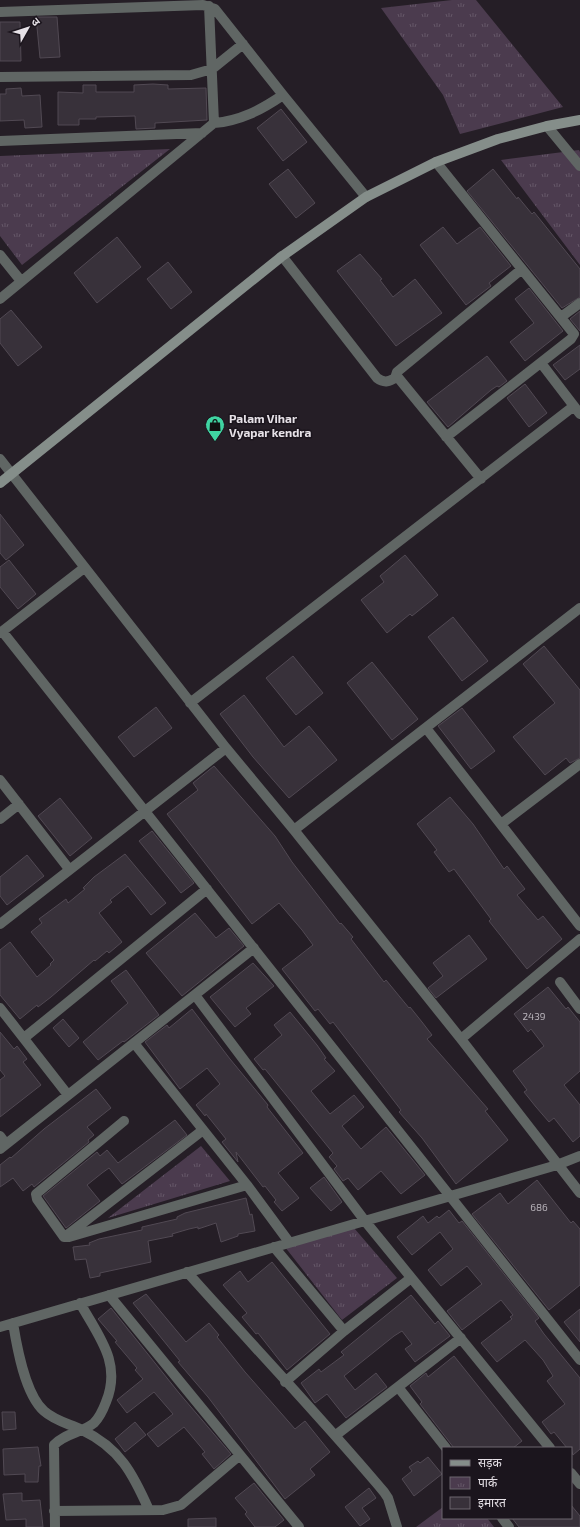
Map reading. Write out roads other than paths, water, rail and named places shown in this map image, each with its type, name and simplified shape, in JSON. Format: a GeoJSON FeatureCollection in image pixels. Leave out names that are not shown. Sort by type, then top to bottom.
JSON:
{"type":"FeatureCollection","features":[{"type":"Feature","properties":{"kind":"street"},"geometry":{"type":"LineString","coordinates":[[210,6],[214,123]]}},
{"type":"Feature","properties":{"kind":"street"},"geometry":{"type":"LineString","coordinates":[[0,12],[210,6],[220,12],[282,95],[366,197]]}},
{"type":"Feature","properties":{"kind":"street"},"geometry":{"type":"LineString","coordinates":[[0,77],[191,75],[212,69],[243,44]]}},
{"type":"Feature","properties":{"kind":"street"},"geometry":{"type":"LineString","coordinates":[[0,299],[214,123],[240,119],[266,106],[282,95]]}},
{"type":"Feature","properties":{"kind":"street"},"geometry":{"type":"LineString","coordinates":[[0,483],[282,256],[366,197],[436,162],[498,139],[547,126],[580,120]]}},
{"type":"Feature","properties":{"kind":"street"},"geometry":{"type":"LineString","coordinates":[[547,126],[580,166]]}},
{"type":"Feature","properties":{"kind":"street"},"geometry":{"type":"LineString","coordinates":[[0,142],[202,133]]}},
{"type":"Feature","properties":{"kind":"street"},"geometry":{"type":"LineString","coordinates":[[436,162],[574,334],[574,337],[446,437]]}},
{"type":"Feature","properties":{"kind":"street"},"geometry":{"type":"LineString","coordinates":[[0,255],[20,281]]}},
{"type":"Feature","properties":{"kind":"street"},"geometry":{"type":"LineString","coordinates":[[282,256],[377,378],[388,382],[397,377]]}},
{"type":"Feature","properties":{"kind":"street"},"geometry":{"type":"LineString","coordinates":[[480,479],[397,377],[397,372],[522,270]]}},
{"type":"Feature","properties":{"kind":"street"},"geometry":{"type":"LineString","coordinates":[[561,317],[580,303]]}},
{"type":"Feature","properties":{"kind":"street"},"geometry":{"type":"LineString","coordinates":[[190,703],[480,479],[577,410],[541,363]]}},
{"type":"Feature","properties":{"kind":"street"},"geometry":{"type":"LineString","coordinates":[[0,459],[190,703],[294,830],[461,1039],[580,1193]]}},
{"type":"Feature","properties":{"kind":"street"},"geometry":{"type":"LineString","coordinates":[[84,568],[1,632],[254,948],[580,1360]]}},
{"type":"Feature","properties":{"kind":"street"},"geometry":{"type":"LineString","coordinates":[[294,830],[580,608]]}},
{"type":"Feature","properties":{"kind":"street"},"geometry":{"type":"LineString","coordinates":[[426,728],[580,926]]}},
{"type":"Feature","properties":{"kind":"street"},"geometry":{"type":"LineString","coordinates":[[0,910],[3,921],[226,748]]}},
{"type":"Feature","properties":{"kind":"street"},"geometry":{"type":"LineString","coordinates":[[501,824],[580,764]]}},
{"type":"Feature","properties":{"kind":"street"},"geometry":{"type":"LineString","coordinates":[[0,780],[70,869]]}},
{"type":"Feature","properties":{"kind":"street"},"geometry":{"type":"LineString","coordinates":[[0,819],[19,804]]}},
{"type":"Feature","properties":{"kind":"street"},"geometry":{"type":"LineString","coordinates":[[24,1038],[207,889]]}},
{"type":"Feature","properties":{"kind":"street"},"geometry":{"type":"LineString","coordinates":[[461,1039],[580,940]]}},
{"type":"Feature","properties":{"kind":"street"},"geometry":{"type":"LineString","coordinates":[[2,1143],[68,1095],[254,948]]}},
{"type":"Feature","properties":{"kind":"street"},"geometry":{"type":"LineString","coordinates":[[560,982],[580,1008]]}},
{"type":"Feature","properties":{"kind":"street"},"geometry":{"type":"LineString","coordinates":[[195,995],[365,1221],[549,1447]]}},
{"type":"Feature","properties":{"kind":"street"},"geometry":{"type":"LineString","coordinates":[[0,1008],[68,1095]]}},
{"type":"Feature","properties":{"kind":"street"},"geometry":{"type":"LineString","coordinates":[[134,1043],[247,1185],[289,1242]]}},
{"type":"Feature","properties":{"kind":"street"},"geometry":{"type":"LineString","coordinates":[[64,1237],[37,1199],[36,1194],[124,1121]]}},
{"type":"Feature","properties":{"kind":"street"},"geometry":{"type":"LineString","coordinates":[[64,1237],[203,1130]]}},
{"type":"Feature","properties":{"kind":"street"},"geometry":{"type":"LineString","coordinates":[[0,1327],[557,1165],[580,1156]]}},
{"type":"Feature","properties":{"kind":"street"},"geometry":{"type":"LineString","coordinates":[[64,1237],[69,1237],[247,1185]]}},
{"type":"Feature","properties":{"kind":"street"},"geometry":{"type":"LineString","coordinates":[[274,1247],[344,1332]]}},
{"type":"Feature","properties":{"kind":"street"},"geometry":{"type":"LineString","coordinates":[[187,1272],[285,1382],[336,1435],[384,1492],[388,1498],[397,1527]]}},
{"type":"Feature","properties":{"kind":"street"},"geometry":{"type":"LineString","coordinates":[[285,1382],[411,1278]]}},
{"type":"Feature","properties":{"kind":"street"},"geometry":{"type":"LineString","coordinates":[[109,1295],[299,1527]]}},
{"type":"Feature","properties":{"kind":"street"},"geometry":{"type":"LineString","coordinates":[[55,1527],[54,1445],[65,1436],[83,1430],[98,1419],[111,1386],[112,1372],[109,1355],[80,1303]]}},
{"type":"Feature","properties":{"kind":"street"},"geometry":{"type":"LineString","coordinates":[[12,1323],[27,1379],[39,1405],[54,1417],[83,1430],[106,1445],[121,1459],[134,1477],[149,1510]]}},
{"type":"Feature","properties":{"kind":"street"},"geometry":{"type":"LineString","coordinates":[[336,1435],[461,1338]]}},
{"type":"Feature","properties":{"kind":"street"},"geometry":{"type":"LineString","coordinates":[[398,1387],[445,1447]]}},
{"type":"Feature","properties":{"kind":"street"},"geometry":{"type":"LineString","coordinates":[[54,1511],[163,1510],[181,1505],[240,1455]]}},
{"type":"Feature","properties":{"kind":"street"},"geometry":{"type":"LineString","coordinates":[[572,1474],[580,1484]]}},
{"type":"Feature","properties":{"kind":"street"},"geometry":{"type":"LineString","coordinates":[[503,1519],[509,1527]]}},
{"type":"Feature","properties":{"kind":"place","name":"Palam Vihar Vyapar kendra"},"geometry":{"type":"Point","coordinates":[215,442]}}]}
